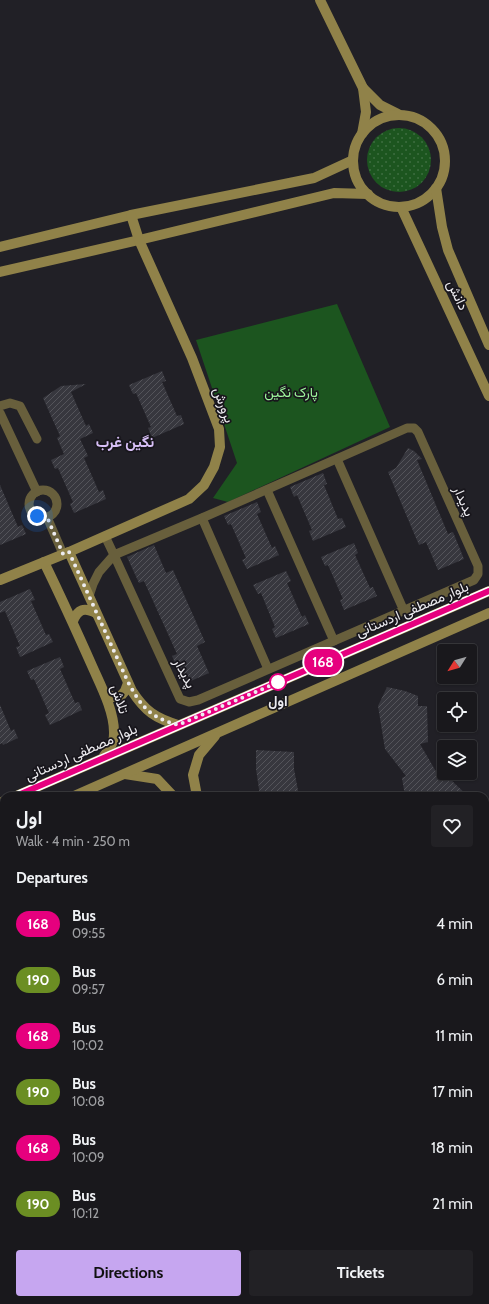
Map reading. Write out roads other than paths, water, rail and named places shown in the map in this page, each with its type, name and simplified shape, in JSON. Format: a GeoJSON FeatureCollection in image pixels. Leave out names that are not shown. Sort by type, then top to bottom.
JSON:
{"type":"FeatureCollection","features":[{"type":"Feature","properties":{"kind":"street"},"geometry":{"type":"LineString","coordinates":[[320,0],[363,88],[366,112],[362,134]]}},
{"type":"Feature","properties":{"kind":"street"},"geometry":{"type":"LineString","coordinates":[[363,88],[380,105],[398,114],[412,116],[426,123],[436,133],[443,146],[445,161],[443,175],[436,188],[427,198],[414,204],[401,206],[389,205],[378,201],[368,194],[360,185],[355,173],[353,160],[356,146],[362,134],[371,124],[384,117],[398,114]]}},
{"type":"Feature","properties":{"kind":"street"},"geometry":{"type":"LineString","coordinates":[[0,247],[131,215],[314,178],[353,160]]}},
{"type":"Feature","properties":{"kind":"street","name":"دانش"},"geometry":{"type":"LineString","coordinates":[[436,188],[442,227],[448,250],[489,344]]}},
{"type":"Feature","properties":{"kind":"street"},"geometry":{"type":"LineString","coordinates":[[0,272],[334,193],[368,194]]}},
{"type":"Feature","properties":{"kind":"street","name":"دانش"},"geometry":{"type":"LineString","coordinates":[[401,206],[489,396]]}},
{"type":"Feature","properties":{"kind":"street","name":"پرورش"},"geometry":{"type":"LineString","coordinates":[[0,580],[66,553],[189,498],[204,485],[214,467],[220,447],[219,429],[197,372],[140,240],[131,215]]}},
{"type":"Feature","properties":{"kind":"street"},"geometry":{"type":"LineString","coordinates":[[0,406],[10,403],[20,406],[37,439]]}},
{"type":"Feature","properties":{"kind":"street"},"geometry":{"type":"LineString","coordinates":[[0,413],[37,492]]}},
{"type":"Feature","properties":{"kind":"street","name":"پدیدار"},"geometry":{"type":"LineString","coordinates":[[90,596],[93,584],[99,572],[114,555],[267,490],[407,428],[414,428],[418,432],[478,566],[478,574],[474,580],[198,700],[189,702],[180,698],[114,555]]}},
{"type":"Feature","properties":{"kind":"street"},"geometry":{"type":"LineString","coordinates":[[337,459],[404,610]]}},
{"type":"Feature","properties":{"kind":"street"},"geometry":{"type":"LineString","coordinates":[[267,490],[334,641]]}},
{"type":"Feature","properties":{"kind":"street"},"geometry":{"type":"LineString","coordinates":[[37,492],[50,492],[56,498],[57,502],[55,511],[47,517],[41,518],[31,510],[31,498],[37,492]]}},
{"type":"Feature","properties":{"kind":"street"},"geometry":{"type":"LineString","coordinates":[[47,517],[66,553]]}},
{"type":"Feature","properties":{"kind":"street"},"geometry":{"type":"LineString","coordinates":[[202,518],[268,669]]}},
{"type":"Feature","properties":{"kind":"street"},"geometry":{"type":"LineString","coordinates":[[105,536],[114,555]]}},
{"type":"Feature","properties":{"kind":"street","name":"تلاش"},"geometry":{"type":"LineString","coordinates":[[66,553],[90,596],[96,613],[128,682],[140,702],[150,713],[162,721],[178,725]]}},
{"type":"Feature","properties":{"kind":"street","name":"تلاش"},"geometry":{"type":"LineString","coordinates":[[44,562],[73,621],[104,692],[112,717],[114,732],[112,744],[103,757]]}},
{"type":"Feature","properties":{"kind":"street","name":"بلوار مصطفی اردستانی"},"geometry":{"type":"LineString","coordinates":[[25,792],[103,757],[487,593]]}},
{"type":"Feature","properties":{"kind":"street"},"geometry":{"type":"LineString","coordinates":[[73,621],[76,614],[82,610],[90,610],[96,613]]}},
{"type":"Feature","properties":{"kind":"street"},"geometry":{"type":"LineString","coordinates":[[83,792],[489,613]]}},
{"type":"Feature","properties":{"kind":"street"},"geometry":{"type":"LineString","coordinates":[[104,692],[112,697],[120,697],[125,691],[128,682]]}},
{"type":"Feature","properties":{"kind":"street"},"geometry":{"type":"LineString","coordinates":[[196,792],[193,775],[198,755],[217,734]]}},
{"type":"Feature","properties":{"kind":"street"},"geometry":{"type":"LineString","coordinates":[[125,774],[157,779],[169,792]]}},
{"type":"Feature","properties":{"kind":"place","name":"اول"},"geometry":{"type":"Point","coordinates":[278,682]}},
{"type":"Feature","properties":{"kind":"district","name":"نگین غرب"},"geometry":{"type":"Point","coordinates":[125,442]}},
{"type":"Feature","properties":{"kind":"park label","name":"پارک نگین"},"geometry":{"type":"Point","coordinates":[291,392]}}]}
